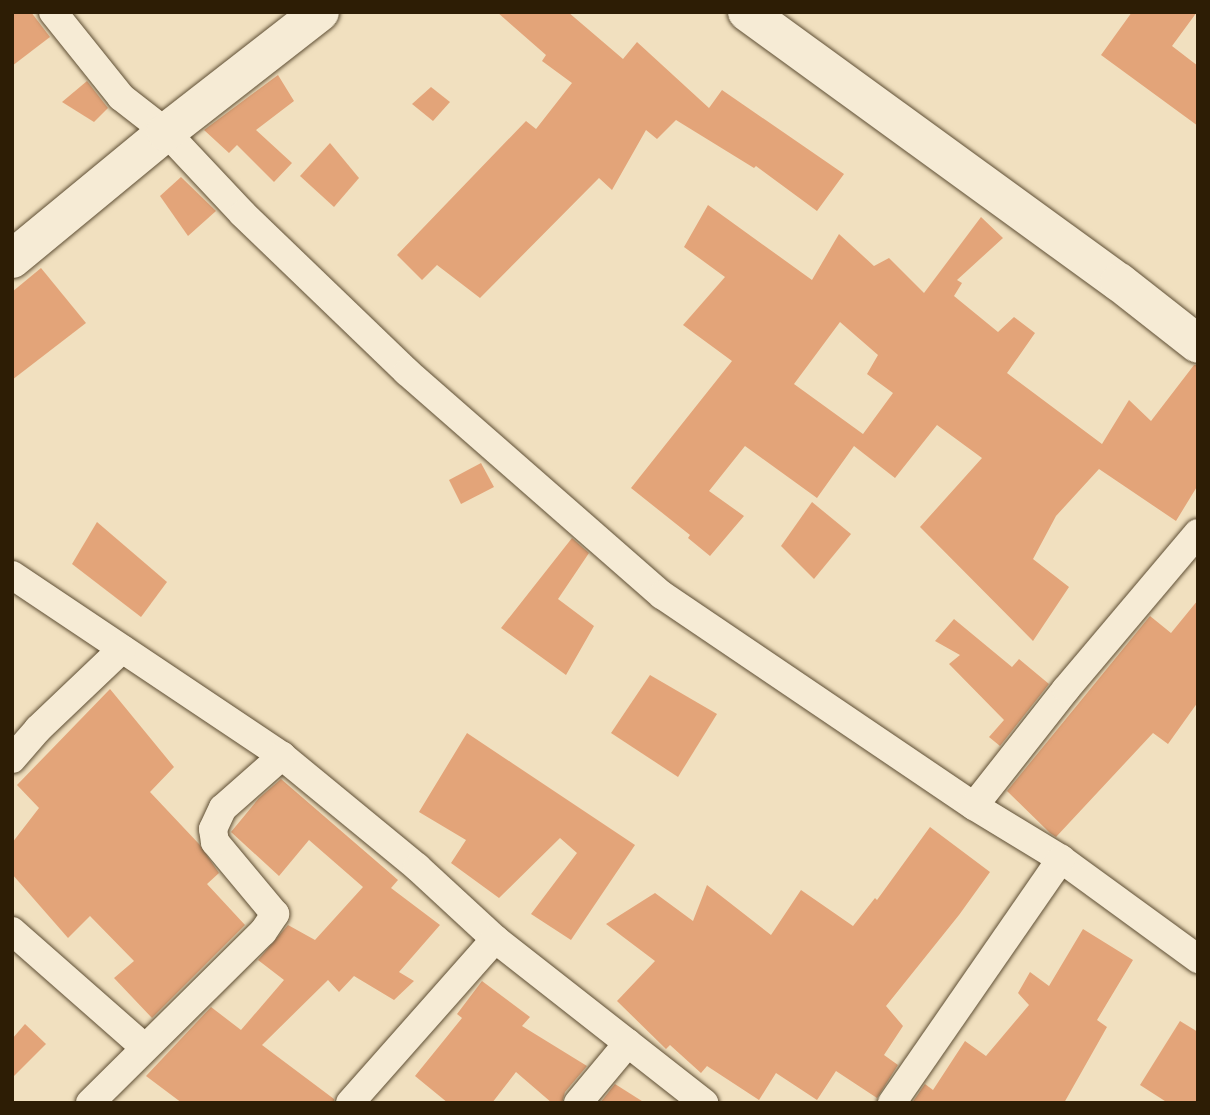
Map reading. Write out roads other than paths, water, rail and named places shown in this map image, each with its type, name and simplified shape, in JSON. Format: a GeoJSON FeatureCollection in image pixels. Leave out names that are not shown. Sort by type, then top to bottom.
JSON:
{"type":"FeatureCollection","features":[{"type":"Feature","properties":{"kind":"street"},"geometry":{"type":"LineString","coordinates":[[53,12],[121,97],[166,132],[243,214],[407,372],[663,595],[974,806],[1061,859],[1198,959]]}},
{"type":"Feature","properties":{"kind":"street"},"geometry":{"type":"LineString","coordinates":[[12,259],[166,132],[320,12]]}},
{"type":"Feature","properties":{"kind":"street"},"geometry":{"type":"LineString","coordinates":[[747,12],[1119,282],[1198,344]]}},
{"type":"Feature","properties":{"kind":"street"},"geometry":{"type":"LineString","coordinates":[[974,806],[1066,689],[1198,533]]}},
{"type":"Feature","properties":{"kind":"street"},"geometry":{"type":"LineString","coordinates":[[12,575],[282,756],[417,867],[495,939],[704,1103]]}},
{"type":"Feature","properties":{"kind":"street"},"geometry":{"type":"LineString","coordinates":[[12,759],[38,729],[122,649]]}},
{"type":"Feature","properties":{"kind":"street"},"geometry":{"type":"LineString","coordinates":[[90,1103],[263,932],[275,914],[215,842],[213,829],[223,808],[282,756]]}},
{"type":"Feature","properties":{"kind":"street"},"geometry":{"type":"LineString","coordinates":[[892,1103],[1061,859]]}},
{"type":"Feature","properties":{"kind":"street"},"geometry":{"type":"LineString","coordinates":[[12,931],[144,1047]]}},
{"type":"Feature","properties":{"kind":"street"},"geometry":{"type":"LineString","coordinates":[[350,1103],[495,939]]}},
{"type":"Feature","properties":{"kind":"street"},"geometry":{"type":"LineString","coordinates":[[578,1103],[628,1043]]}}]}
